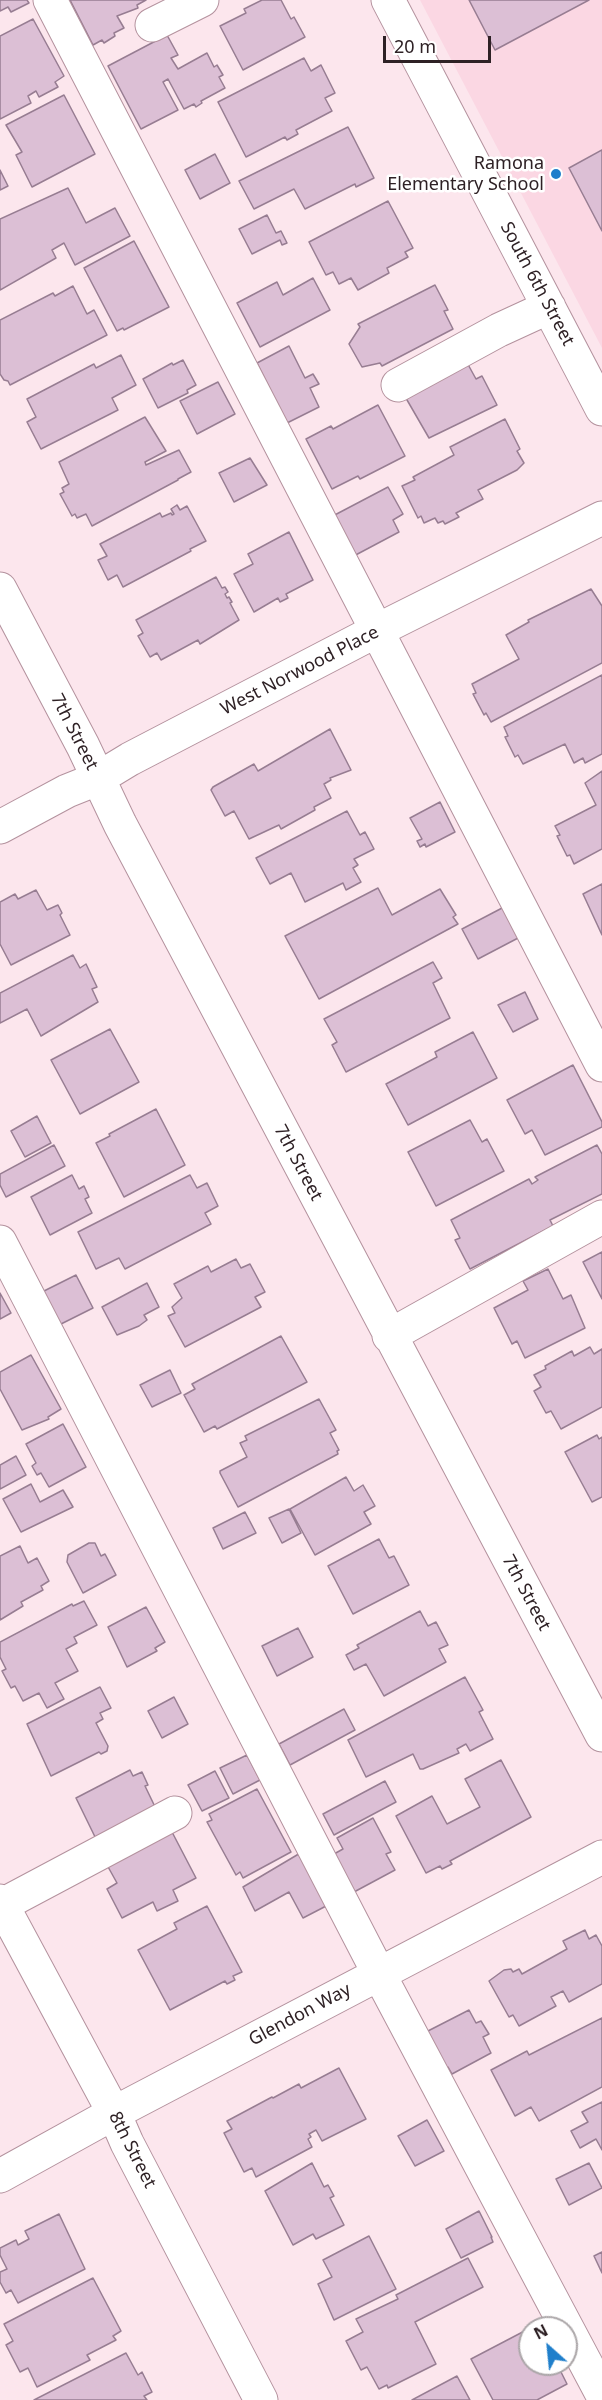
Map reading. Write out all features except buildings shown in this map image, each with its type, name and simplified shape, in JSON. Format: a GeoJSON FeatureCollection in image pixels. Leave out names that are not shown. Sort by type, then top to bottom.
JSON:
{"type":"FeatureCollection","features":[{"type":"Feature","properties":{"kind":"street"},"geometry":{"type":"LineString","coordinates":[[50,0],[602,1065]]}},
{"type":"Feature","properties":{"kind":"street"},"geometry":{"type":"LineString","coordinates":[[152,25],[202,0]]}},
{"type":"Feature","properties":{"kind":"street","name":"South 6th Street"},"geometry":{"type":"LineString","coordinates":[[388,0],[602,409]]}},
{"type":"Feature","properties":{"kind":"street"},"geometry":{"type":"LineString","coordinates":[[398,385],[500,330],[549,307]]}},
{"type":"Feature","properties":{"kind":"street","name":"West Norwood Place"},"geometry":{"type":"LineString","coordinates":[[0,827],[67,791],[97,779],[130,759],[376,631],[602,518]]}},
{"type":"Feature","properties":{"kind":"street","name":"7th Street"},"geometry":{"type":"LineString","coordinates":[[0,589],[389,1336],[602,1735]]}},
{"type":"Feature","properties":{"kind":"street"},"geometry":{"type":"LineString","coordinates":[[389,1336],[602,1217]]}},
{"type":"Feature","properties":{"kind":"street"},"geometry":{"type":"LineString","coordinates":[[0,1242],[378,1974],[602,2394]]}},
{"type":"Feature","properties":{"kind":"street"},"geometry":{"type":"LineString","coordinates":[[1,1903],[175,1813]]}},
{"type":"Feature","properties":{"kind":"street","name":"Glendon Way"},"geometry":{"type":"LineString","coordinates":[[0,2176],[114,2113],[602,1857]]}},
{"type":"Feature","properties":{"kind":"street","name":"8th Street"},"geometry":{"type":"LineString","coordinates":[[1,1903],[114,2113],[127,2143],[261,2400]]}},
{"type":"Feature","properties":{"kind":"shaded area","name":"Ramona Elementary School"},"geometry":{"type":"Polygon","coordinates":[[[420,0],[602,0],[602,348],[420,0]]]}},
{"type":"Feature","properties":{"kind":"place","name":"Ramona Elementary School"},"geometry":{"type":"Point","coordinates":[556,174]}}]}
